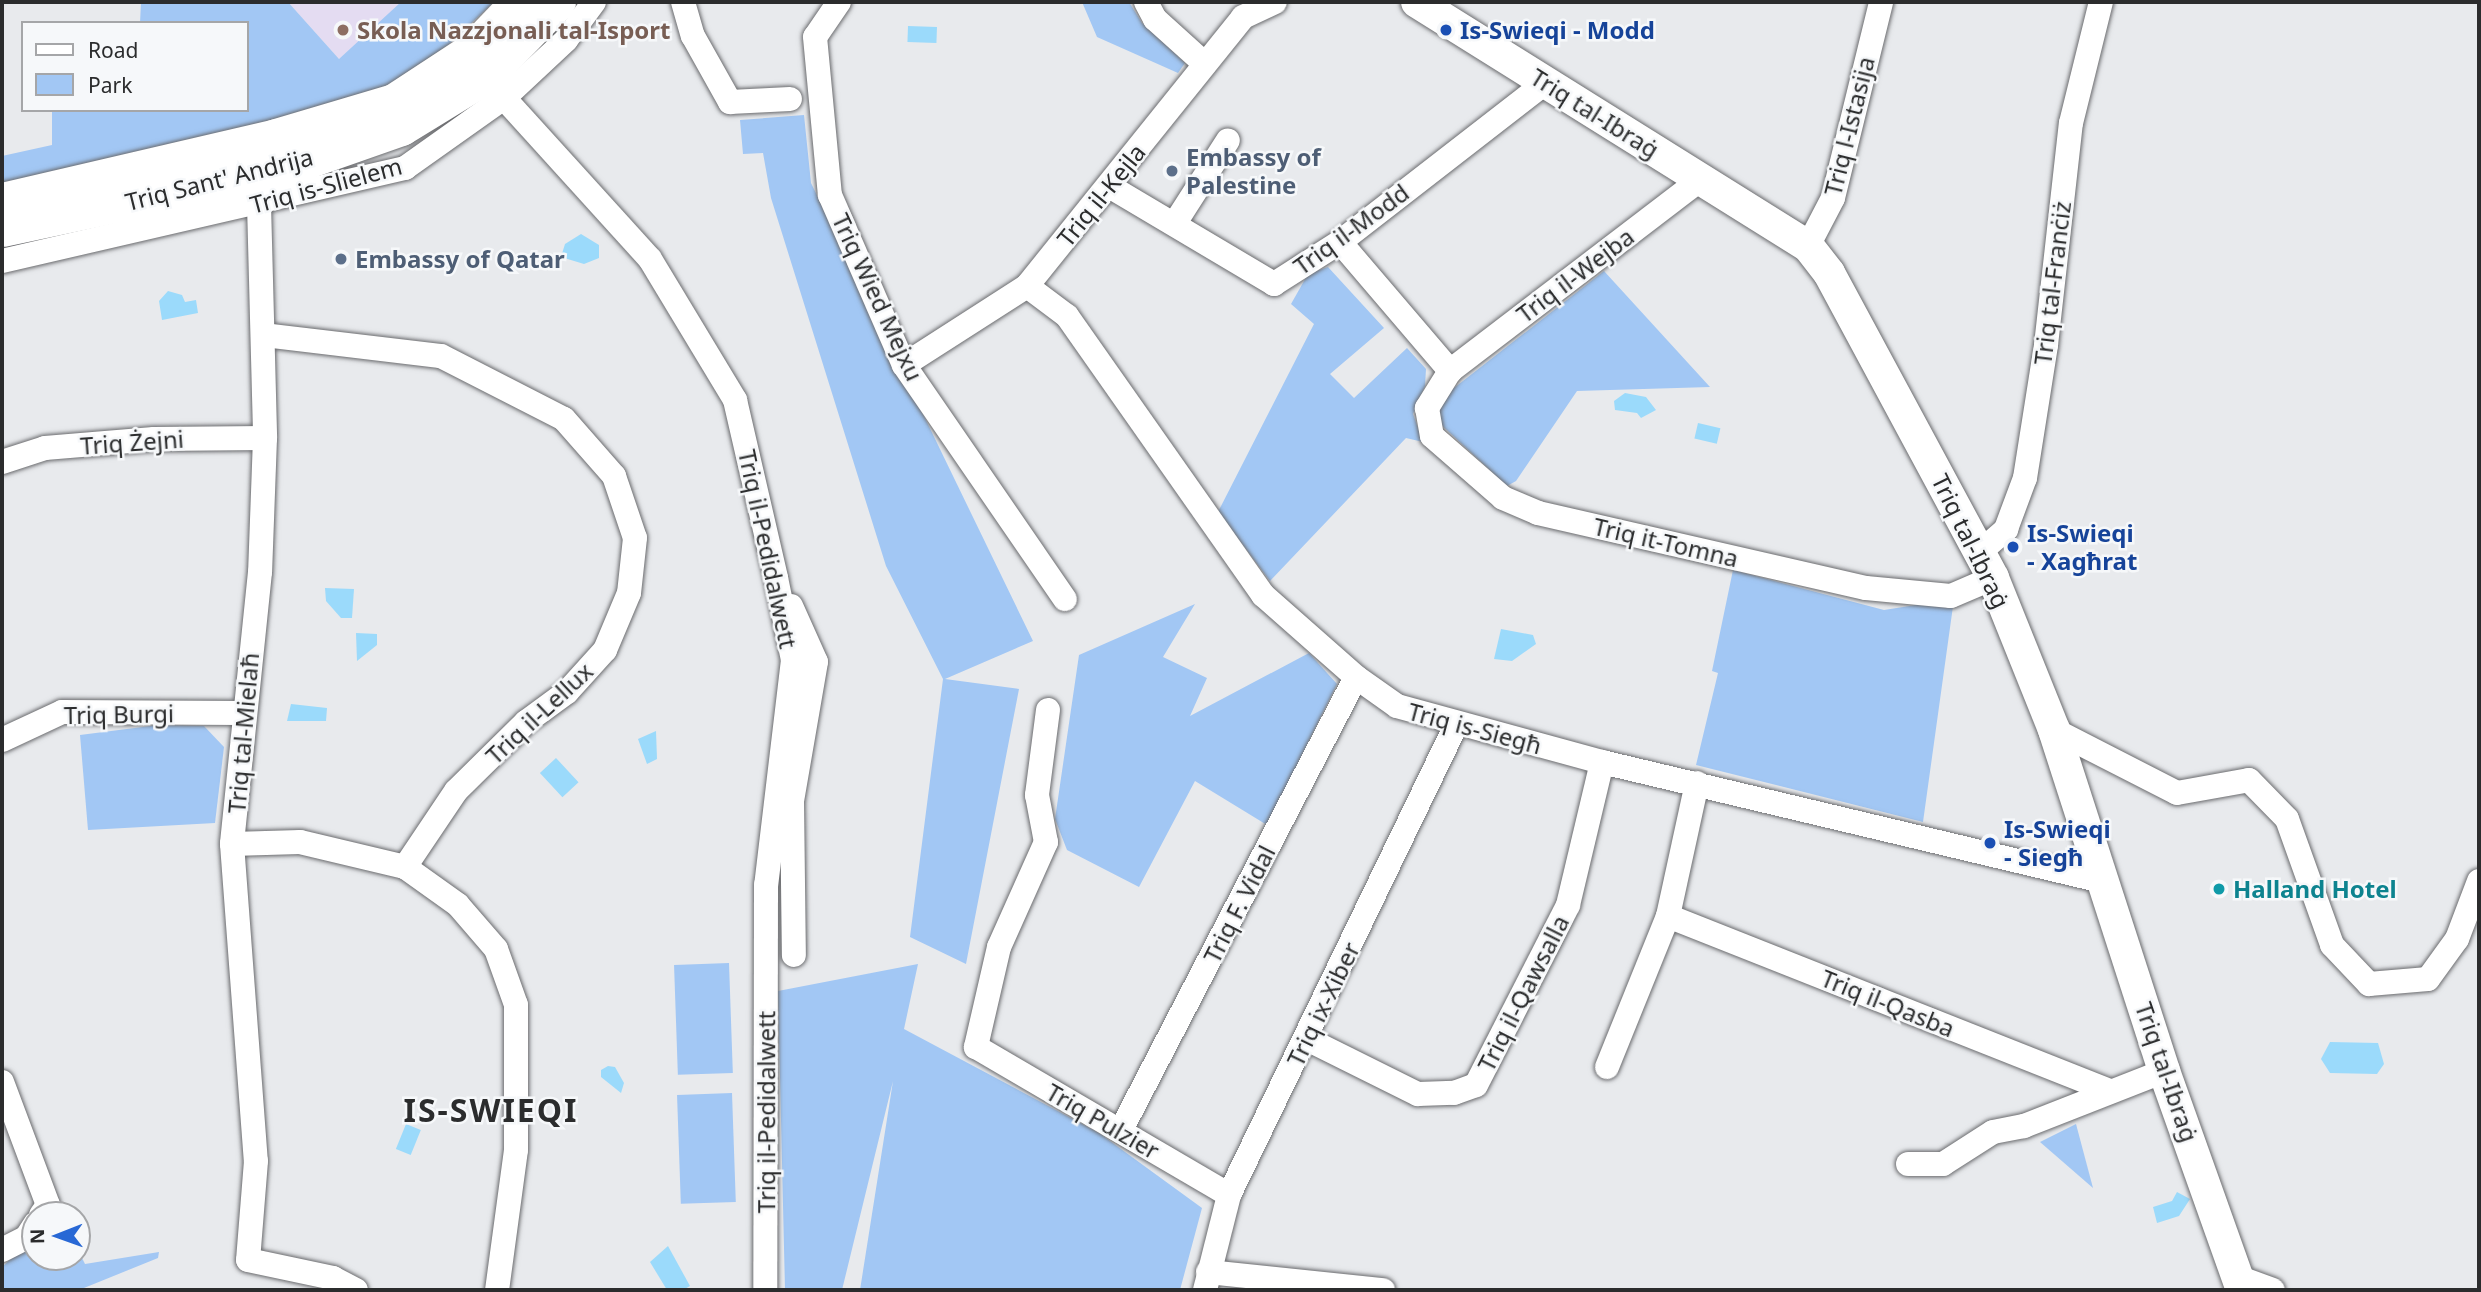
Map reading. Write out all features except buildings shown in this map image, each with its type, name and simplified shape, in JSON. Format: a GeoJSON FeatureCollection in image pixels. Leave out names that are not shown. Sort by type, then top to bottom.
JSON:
{"type":"FeatureCollection","features":[{"type":"Feature","properties":{"kind":"highway","name":"Triq Sant' Andrija"},"geometry":{"type":"LineString","coordinates":[[2,201],[276,138],[394,102],[472,51],[519,2]]}},
{"type":"Feature","properties":{"kind":"highway","name":"Triq Sant' Andrija"},"geometry":{"type":"LineString","coordinates":[[2,228],[284,168],[401,127],[486,75],[557,2]]}},
{"type":"Feature","properties":{"kind":"main road","name":"Triq tal-Ibraġ"},"geometry":{"type":"LineString","coordinates":[[1417,2],[1808,246],[1829,273],[1986,565],[2054,730],[2164,1071],[2239,1284]]}},
{"type":"Feature","properties":{"kind":"street","name":"Triq is-Slielem"},"geometry":{"type":"LineString","coordinates":[[2,261],[259,204],[405,168],[504,98],[566,40],[594,2]]}},
{"type":"Feature","properties":{"kind":"street"},"geometry":{"type":"LineString","coordinates":[[683,2],[693,36],[730,102],[790,99]]}},
{"type":"Feature","properties":{"kind":"street","name":"Triq Wied Mejxu"},"geometry":{"type":"LineString","coordinates":[[839,2],[815,37],[830,195],[904,365],[1065,599]]}},
{"type":"Feature","properties":{"kind":"street"},"geometry":{"type":"LineString","coordinates":[[1146,2],[1155,19],[1205,64]]}},
{"type":"Feature","properties":{"kind":"street","name":"Triq il-Kejla"},"geometry":{"type":"LineString","coordinates":[[904,365],[1027,286],[1110,187],[1243,17],[1275,2]]}},
{"type":"Feature","properties":{"kind":"street","name":"Triq l-Istasija"},"geometry":{"type":"LineString","coordinates":[[1808,246],[1833,198],[1881,2]]}},
{"type":"Feature","properties":{"kind":"street","name":"Triq tal-Franċiż"},"geometry":{"type":"LineString","coordinates":[[1986,565],[2006,529],[2025,478],[2046,345],[2071,123],[2101,2]]}},
{"type":"Feature","properties":{"kind":"street","name":"Triq il-Modd"},"geometry":{"type":"LineString","coordinates":[[1110,187],[1175,223],[1274,284],[1340,242],[1546,82]]}},
{"type":"Feature","properties":{"kind":"street","name":"Triq il-Pedidalwett"},"geometry":{"type":"LineString","coordinates":[[504,98],[650,259],[735,400],[776,578],[793,660],[766,885],[765,1290]]}},
{"type":"Feature","properties":{"kind":"street"},"geometry":{"type":"LineString","coordinates":[[1175,223],[1228,140]]}},
{"type":"Feature","properties":{"kind":"street","name":"Triq il-Wejba"},"geometry":{"type":"LineString","coordinates":[[1450,370],[1701,179]]}},
{"type":"Feature","properties":{"kind":"street","name":"Triq tal-Mielaħ"},"geometry":{"type":"LineString","coordinates":[[259,204],[265,438],[260,572],[242,713],[232,844],[256,1161],[248,1260],[334,1278],[356,1290]]}},
{"type":"Feature","properties":{"kind":"street"},"geometry":{"type":"LineString","coordinates":[[1340,242],[1450,370]]}},
{"type":"Feature","properties":{"kind":"street","name":"Triq is-Siegħ"},"geometry":{"type":"LineString","coordinates":[[1027,286],[1067,316],[1263,595],[1356,677],[1397,706],[1602,762],[1698,782],[2102,881]]}},
{"type":"Feature","properties":{"kind":"street","name":"Triq il-Lellux"},"geometry":{"type":"LineString","coordinates":[[264,335],[440,356],[564,419],[614,476],[635,538],[629,593],[605,650],[567,692],[526,722],[456,791],[405,867]]}},
{"type":"Feature","properties":{"kind":"street","name":"Triq it-Tomna"},"geometry":{"type":"LineString","coordinates":[[1450,370],[1427,408],[1432,436],[1503,498],[1538,513],[1866,588],[1951,596],[1986,565]]}},
{"type":"Feature","properties":{"kind":"street","name":"Triq Żejni"},"geometry":{"type":"LineString","coordinates":[[2,462],[45,448],[154,439],[265,438]]}},
{"type":"Feature","properties":{"kind":"street"},"geometry":{"type":"LineString","coordinates":[[776,578],[816,662],[792,801],[794,955]]}},
{"type":"Feature","properties":{"kind":"street","name":"Triq F. Vidal"},"geometry":{"type":"LineString","coordinates":[[1121,1130],[1356,677]]}},
{"type":"Feature","properties":{"kind":"street","name":"Triq Pulzier"},"geometry":{"type":"LineString","coordinates":[[1048,710],[1037,795],[1046,842],[999,947],[976,1047],[1229,1195]]}},
{"type":"Feature","properties":{"kind":"street","name":"Triq Burgi"},"geometry":{"type":"LineString","coordinates":[[2,740],[62,712],[242,713]]}},
{"type":"Feature","properties":{"kind":"street","name":"Triq ix-Xiber"},"geometry":{"type":"LineString","coordinates":[[1207,1281],[1229,1195],[1307,1039],[1457,723]]}},
{"type":"Feature","properties":{"kind":"street"},"geometry":{"type":"LineString","coordinates":[[2054,730],[2177,793],[2249,780],[2287,819],[2332,945],[2369,984],[2428,979],[2457,940],[2479,881]]}},
{"type":"Feature","properties":{"kind":"street","name":"Triq il-Qawsalla"},"geometry":{"type":"LineString","coordinates":[[1307,1039],[1418,1094],[1454,1093],[1476,1085],[1568,905],[1602,762]]}},
{"type":"Feature","properties":{"kind":"street"},"geometry":{"type":"LineString","coordinates":[[1607,1067],[1668,916],[1698,782]]}},
{"type":"Feature","properties":{"kind":"street"},"geometry":{"type":"LineString","coordinates":[[232,844],[300,842],[405,867],[458,905],[496,949],[516,1005],[516,1150],[497,1290]]}},
{"type":"Feature","properties":{"kind":"street","name":"Triq il-Qasba"},"geometry":{"type":"LineString","coordinates":[[1668,916],[2108,1090]]}},
{"type":"Feature","properties":{"kind":"street"},"geometry":{"type":"LineString","coordinates":[[1908,1164],[1943,1164],[1993,1132],[2024,1126],[2108,1090],[2164,1071]]}},
{"type":"Feature","properties":{"kind":"street"},"geometry":{"type":"LineString","coordinates":[[2,1082],[37,1201]]}},
{"type":"Feature","properties":{"kind":"street"},"geometry":{"type":"LineString","coordinates":[[2,1250],[21,1240]]}},
{"type":"Feature","properties":{"kind":"street"},"geometry":{"type":"LineString","coordinates":[[1207,1281],[1383,1290]]}},
{"type":"Feature","properties":{"kind":"street"},"geometry":{"type":"LineString","coordinates":[[2239,1284],[2273,1290]]}},
{"type":"Feature","properties":{"kind":"shaded area","name":"Skola Nazzjonali tal-Isport"},"geometry":{"type":"Polygon","coordinates":[[[288,2],[404,2],[339,59],[288,2]]]}},
{"type":"Feature","properties":{"kind":"shaded area"},"geometry":{"type":"Polygon","coordinates":[[[908,26],[937,27],[936,43],[907,42],[908,26]]]}},
{"type":"Feature","properties":{"kind":"shaded area"},"geometry":{"type":"Polygon","coordinates":[[[581,234],[599,245],[599,258],[584,264],[561,257],[565,244],[581,234]]]}},
{"type":"Feature","properties":{"kind":"shaded area"},"geometry":{"type":"Polygon","coordinates":[[[168,291],[182,295],[185,302],[196,300],[198,313],[162,320],[159,301],[168,291]]]}},
{"type":"Feature","properties":{"kind":"shaded area"},"geometry":{"type":"Polygon","coordinates":[[[1625,393],[1646,397],[1656,410],[1641,418],[1637,413],[1615,410],[1614,401],[1625,393]]]}},
{"type":"Feature","properties":{"kind":"shaded area"},"geometry":{"type":"Polygon","coordinates":[[[1698,423],[1720,428],[1717,444],[1694,439],[1698,423]]]}},
{"type":"Feature","properties":{"kind":"shaded area"},"geometry":{"type":"Polygon","coordinates":[[[325,588],[354,589],[352,618],[341,618],[326,601],[325,588]]]}},
{"type":"Feature","properties":{"kind":"shaded area"},"geometry":{"type":"Polygon","coordinates":[[[1501,629],[1533,635],[1536,644],[1512,661],[1494,659],[1501,629]]]}},
{"type":"Feature","properties":{"kind":"shaded area"},"geometry":{"type":"Polygon","coordinates":[[[356,633],[377,634],[377,645],[357,661],[356,633]]]}},
{"type":"Feature","properties":{"kind":"shaded area"},"geometry":{"type":"Polygon","coordinates":[[[291,704],[327,708],[326,721],[287,721],[291,704]]]}},
{"type":"Feature","properties":{"kind":"shaded area"},"geometry":{"type":"Polygon","coordinates":[[[656,731],[657,759],[647,764],[638,739],[656,731]]]}},
{"type":"Feature","properties":{"kind":"shaded area"},"geometry":{"type":"Polygon","coordinates":[[[556,758],[579,782],[562,797],[540,773],[556,758]]]}},
{"type":"Feature","properties":{"kind":"shaded area"},"geometry":{"type":"Polygon","coordinates":[[[2330,1042],[2378,1043],[2384,1064],[2377,1074],[2330,1073],[2321,1059],[2330,1042]]]}},
{"type":"Feature","properties":{"kind":"shaded area"},"geometry":{"type":"Polygon","coordinates":[[[608,1066],[615,1067],[624,1083],[621,1093],[601,1077],[601,1070],[608,1066]]]}},
{"type":"Feature","properties":{"kind":"shaded area"},"geometry":{"type":"Polygon","coordinates":[[[406,1124],[421,1130],[411,1155],[396,1149],[406,1124]]]}},
{"type":"Feature","properties":{"kind":"shaded area"},"geometry":{"type":"Polygon","coordinates":[[[2177,1192],[2190,1199],[2179,1216],[2157,1223],[2153,1207],[2172,1201],[2177,1192]]]}},
{"type":"Feature","properties":{"kind":"shaded area"},"geometry":{"type":"Polygon","coordinates":[[[668,1246],[690,1286],[683,1290],[667,1290],[650,1262],[668,1246]]]}},
{"type":"Feature","properties":{"kind":"green space"},"geometry":{"type":"Polygon","coordinates":[[[141,2],[288,2],[339,59],[401,2],[494,2],[448,45],[382,90],[293,121],[2,186],[2,156],[52,145],[52,112],[248,112],[248,21],[140,21],[141,2]]]}},
{"type":"Feature","properties":{"kind":"green space"},"geometry":{"type":"Polygon","coordinates":[[[1082,2],[1129,2],[1142,23],[1185,63],[1178,73],[1097,37],[1082,2]]]}},
{"type":"Feature","properties":{"kind":"green space"},"geometry":{"type":"Polygon","coordinates":[[[804,115],[811,183],[1033,641],[945,679],[1019,689],[966,964],[910,937],[943,679],[886,566],[771,198],[763,153],[743,154],[740,120],[804,115]]]}},
{"type":"Feature","properties":{"kind":"green space"},"geometry":{"type":"Polygon","coordinates":[[[1328,267],[1384,328],[1330,374],[1354,398],[1407,348],[1426,369],[1425,386],[1413,414],[1423,442],[1406,438],[1270,581],[1218,512],[1314,324],[1291,304],[1308,274],[1328,267]]]}},
{"type":"Feature","properties":{"kind":"green space"},"geometry":{"type":"Polygon","coordinates":[[[1604,271],[1710,387],[1577,391],[1516,481],[1507,486],[1436,420],[1445,395],[1604,271]]]}},
{"type":"Feature","properties":{"kind":"green space"},"geometry":{"type":"Polygon","coordinates":[[[1733,570],[1884,610],[1954,599],[1923,822],[1696,765],[1718,673],[1712,671],[1733,570]]]}},
{"type":"Feature","properties":{"kind":"green space"},"geometry":{"type":"Polygon","coordinates":[[[1195,604],[1163,657],[1207,678],[1190,716],[1309,653],[1337,684],[1267,825],[1195,781],[1139,887],[1067,850],[1055,819],[1079,655],[1195,604]]]}},
{"type":"Feature","properties":{"kind":"green space"},"geometry":{"type":"Polygon","coordinates":[[[158,725],[204,726],[224,747],[215,823],[88,830],[80,735],[158,725]]]}},
{"type":"Feature","properties":{"kind":"green space"},"geometry":{"type":"Polygon","coordinates":[[[729,963],[733,1073],[678,1075],[674,965],[729,963]]]}},
{"type":"Feature","properties":{"kind":"green space"},"geometry":{"type":"Polygon","coordinates":[[[918,964],[904,1029],[1099,1133],[1202,1208],[1180,1290],[860,1290],[893,1081],[842,1290],[785,1290],[778,991],[918,964]]]}},
{"type":"Feature","properties":{"kind":"green space"},"geometry":{"type":"Polygon","coordinates":[[[732,1093],[736,1202],[681,1204],[677,1095],[732,1093]]]}},
{"type":"Feature","properties":{"kind":"green space"},"geometry":{"type":"Polygon","coordinates":[[[2076,1124],[2093,1188],[2040,1142],[2076,1124]]]}},
{"type":"Feature","properties":{"kind":"green space"},"geometry":{"type":"Polygon","coordinates":[[[21,1250],[21,1271],[91,1271],[91,1263],[159,1252],[158,1258],[79,1290],[2,1290],[2,1267],[21,1250]]]}},
{"type":"Feature","properties":{"kind":"place","name":"Skola Nazzjonali tal-Isport"},"geometry":{"type":"Point","coordinates":[343,30]}},
{"type":"Feature","properties":{"kind":"place","name":"Is-Swieqi - Modd"},"geometry":{"type":"Point","coordinates":[1446,30]}},
{"type":"Feature","properties":{"kind":"place","name":"Embassy of Palestine"},"geometry":{"type":"Point","coordinates":[1172,171]}},
{"type":"Feature","properties":{"kind":"place","name":"Embassy of Qatar"},"geometry":{"type":"Point","coordinates":[341,259]}},
{"type":"Feature","properties":{"kind":"place","name":"Is-Swieqi - Xagħrat"},"geometry":{"type":"Point","coordinates":[2013,547]}},
{"type":"Feature","properties":{"kind":"place","name":"Is-Swieqi - Siegħ"},"geometry":{"type":"Point","coordinates":[1990,843]}},
{"type":"Feature","properties":{"kind":"place","name":"Halland Hotel"},"geometry":{"type":"Point","coordinates":[2219,889]}},
{"type":"Feature","properties":{"kind":"district","name":"IS-SWIEQI"},"geometry":{"type":"Point","coordinates":[491,1110]}}]}
